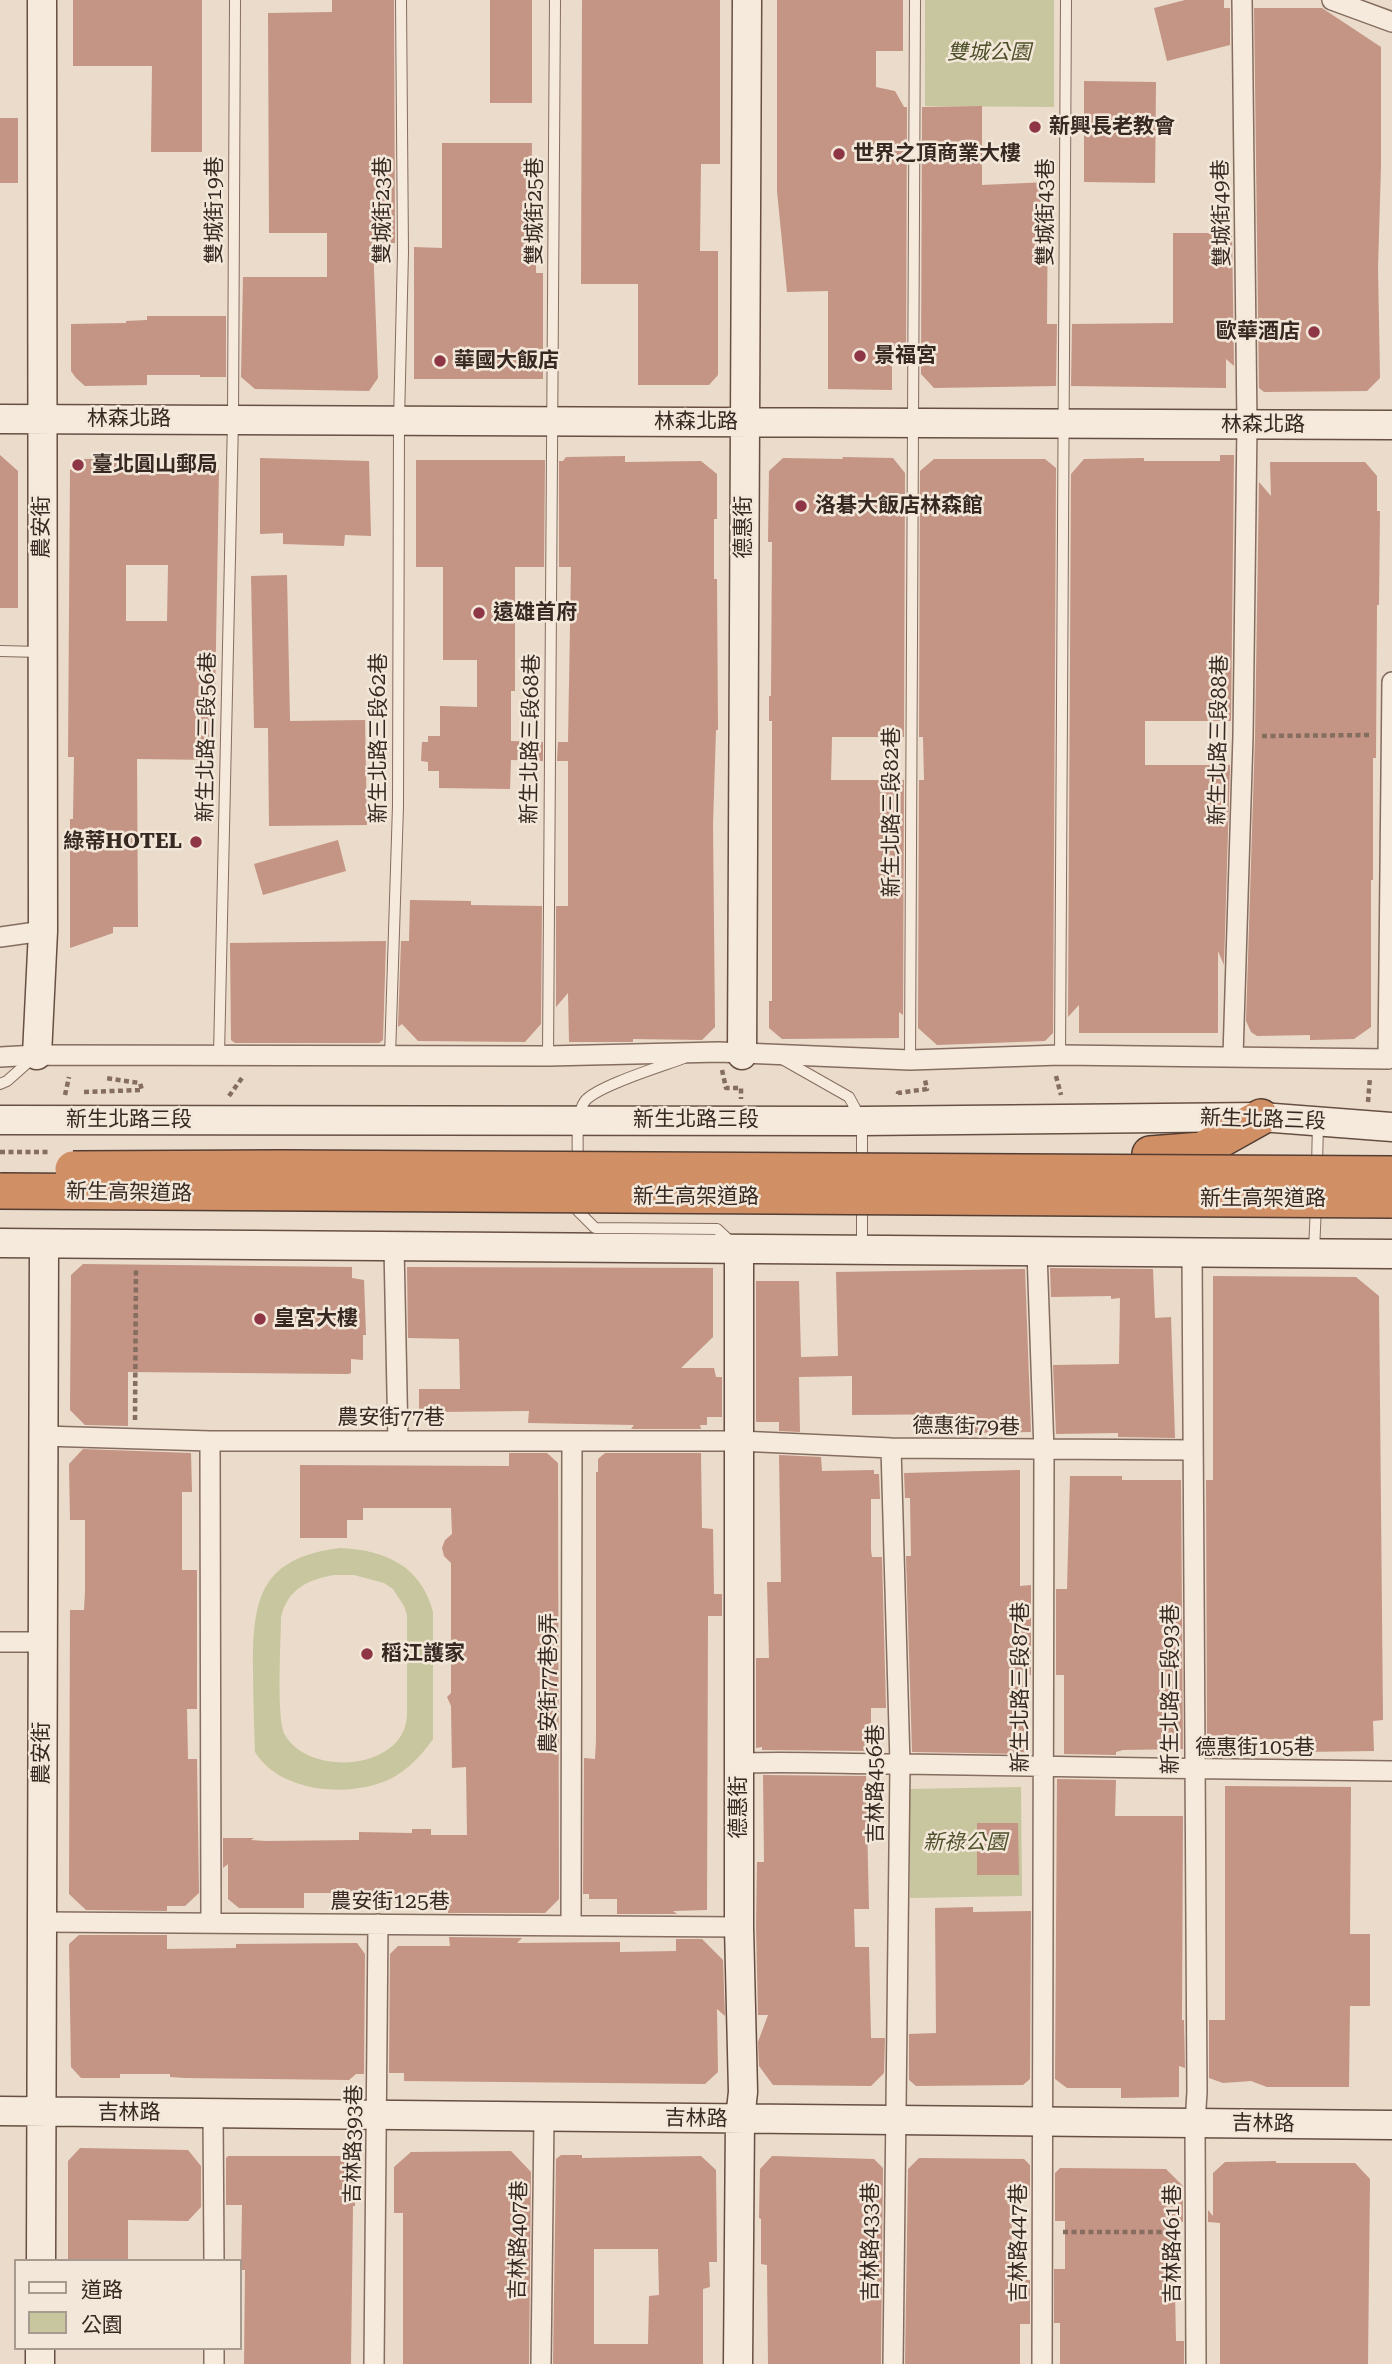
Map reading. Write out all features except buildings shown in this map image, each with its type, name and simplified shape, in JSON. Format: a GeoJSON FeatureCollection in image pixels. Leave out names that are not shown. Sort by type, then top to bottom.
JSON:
{"type":"FeatureCollection","features":[{"type":"Feature","properties":{"kind":"highway"},"geometry":{"type":"LineString","coordinates":[[282,1168],[415,1153],[549,1157],[1150,1154],[1202,1150],[1261,1117]]}},
{"type":"Feature","properties":{"kind":"highway","name":"新生高架道路"},"geometry":{"type":"LineString","coordinates":[[0,1170],[282,1168],[1392,1174]]}},
{"type":"Feature","properties":{"kind":"highway","name":"新生高架道路"},"geometry":{"type":"LineString","coordinates":[[0,1191],[114,1194],[1392,1200]]}},
{"type":"Feature","properties":{"kind":"highway"},"geometry":{"type":"LineString","coordinates":[[0,1209],[114,1194]]}},
{"type":"Feature","properties":{"kind":"street","name":"農安街"},"geometry":{"type":"LineString","coordinates":[[37,1055],[43,931],[42,0]]}},
{"type":"Feature","properties":{"kind":"street","name":"德惠街"},"geometry":{"type":"LineString","coordinates":[[721,1053],[745,422],[747,0]]}},
{"type":"Feature","properties":{"kind":"street","name":"雙城街49巷"},"geometry":{"type":"LineString","coordinates":[[1242,0],[1247,425]]}},
{"type":"Feature","properties":{"kind":"street"},"geometry":{"type":"LineString","coordinates":[[1332,0],[1392,22]]}},
{"type":"Feature","properties":{"kind":"street","name":"林森北路"},"geometry":{"type":"LineString","coordinates":[[0,419],[1392,425]]}},
{"type":"Feature","properties":{"kind":"street","name":"新生北路三段88巷"},"geometry":{"type":"LineString","coordinates":[[1233,1056],[1243,736],[1247,425]]}},
{"type":"Feature","properties":{"kind":"street"},"geometry":{"type":"LineString","coordinates":[[0,1057],[721,1053],[910,1059],[1060,1055],[1388,1059],[1392,682]]}},
{"type":"Feature","properties":{"kind":"street"},"geometry":{"type":"LineString","coordinates":[[0,936],[43,931]]}},
{"type":"Feature","properties":{"kind":"street","name":"新生北路三段"},"geometry":{"type":"LineString","coordinates":[[0,1120],[862,1121],[1261,1117],[1392,1128]]}},
{"type":"Feature","properties":{"kind":"street"},"geometry":{"type":"LineString","coordinates":[[0,1243],[1392,1254]]}},
{"type":"Feature","properties":{"kind":"street","name":"農安街"},"geometry":{"type":"LineString","coordinates":[[41,2259],[44,1245]]}},
{"type":"Feature","properties":{"kind":"street"},"geometry":{"type":"LineString","coordinates":[[394,1247],[398,1441]]}},
{"type":"Feature","properties":{"kind":"street","name":"德惠街"},"geometry":{"type":"LineString","coordinates":[[738,2364],[740,2119],[743,2092],[738,1927],[739,1250]]}},
{"type":"Feature","properties":{"kind":"street","name":"新生北路三段87巷"},"geometry":{"type":"LineString","coordinates":[[1037,1252],[1044,1451],[1042,2122]]}},
{"type":"Feature","properties":{"kind":"street","name":"新生北路三段93巷"},"geometry":{"type":"LineString","coordinates":[[1192,1254],[1197,2092],[1195,2123]]}},
{"type":"Feature","properties":{"kind":"street","name":"農安街77巷"},"geometry":{"type":"LineString","coordinates":[[43,1436],[210,1441],[739,1441]]}},
{"type":"Feature","properties":{"kind":"street"},"geometry":{"type":"LineString","coordinates":[[210,1441],[211,1923]]}},
{"type":"Feature","properties":{"kind":"street","name":"農安街77巷9弄"},"geometry":{"type":"LineString","coordinates":[[571,1926],[572,1441]]}},
{"type":"Feature","properties":{"kind":"street","name":"德惠街79巷"},"geometry":{"type":"LineString","coordinates":[[739,1441],[891,1448],[1192,1450]]}},
{"type":"Feature","properties":{"kind":"street","name":"吉林路456巷"},"geometry":{"type":"LineString","coordinates":[[891,1448],[900,1764],[894,2120]]}},
{"type":"Feature","properties":{"kind":"street"},"geometry":{"type":"LineString","coordinates":[[0,1642],[43,1642]]}},
{"type":"Feature","properties":{"kind":"street","name":"德惠街105巷"},"geometry":{"type":"LineString","coordinates":[[740,1763],[800,1761],[1194,1770],[1392,1771]]}},
{"type":"Feature","properties":{"kind":"street","name":"農安街125巷"},"geometry":{"type":"LineString","coordinates":[[42,1922],[738,1927]]}},
{"type":"Feature","properties":{"kind":"street","name":"吉林路393巷"},"geometry":{"type":"LineString","coordinates":[[374,2364],[378,1924]]}},
{"type":"Feature","properties":{"kind":"street","name":"吉林路"},"geometry":{"type":"LineString","coordinates":[[0,2111],[1392,2126]]}},
{"type":"Feature","properties":{"kind":"street"},"geometry":{"type":"LineString","coordinates":[[213,2113],[214,2259]]}},
{"type":"Feature","properties":{"kind":"street","name":"吉林路407巷"},"geometry":{"type":"LineString","coordinates":[[541,2364],[544,2117]]}},
{"type":"Feature","properties":{"kind":"street","name":"吉林路433巷"},"geometry":{"type":"LineString","coordinates":[[893,2364],[894,2120]]}},
{"type":"Feature","properties":{"kind":"street","name":"吉林路447巷"},"geometry":{"type":"LineString","coordinates":[[1042,2122],[1042,2364]]}},
{"type":"Feature","properties":{"kind":"street","name":"吉林路461巷"},"geometry":{"type":"LineString","coordinates":[[1195,2123],[1196,2364]]}},
{"type":"Feature","properties":{"kind":"lane","name":"雙城街19巷"},"geometry":{"type":"LineString","coordinates":[[233,420],[235,0]]}},
{"type":"Feature","properties":{"kind":"lane","name":"雙城街23巷"},"geometry":{"type":"LineString","coordinates":[[399,421],[403,252],[401,0]]}},
{"type":"Feature","properties":{"kind":"lane","name":"雙城街25巷"},"geometry":{"type":"LineString","coordinates":[[554,422],[555,0]]}},
{"type":"Feature","properties":{"kind":"lane","name":"新生北路三段82巷"},"geometry":{"type":"LineString","coordinates":[[910,1059],[915,0]]}},
{"type":"Feature","properties":{"kind":"lane","name":"雙城街43巷"},"geometry":{"type":"LineString","coordinates":[[1060,1055],[1066,0]]}},
{"type":"Feature","properties":{"kind":"lane","name":"新生北路三段56巷"},"geometry":{"type":"LineString","coordinates":[[219,1055],[233,420]]}},
{"type":"Feature","properties":{"kind":"lane","name":"新生北路三段62巷"},"geometry":{"type":"LineString","coordinates":[[390,1056],[398,806],[399,421]]}},
{"type":"Feature","properties":{"kind":"lane","name":"新生北路三段68巷"},"geometry":{"type":"LineString","coordinates":[[548,1056],[554,422]]}},
{"type":"Feature","properties":{"kind":"lane"},"geometry":{"type":"LineString","coordinates":[[0,651],[43,652]]}},
{"type":"Feature","properties":{"kind":"lane"},"geometry":{"type":"LineString","coordinates":[[721,1053],[609,1085],[585,1101],[579,1119],[577,1210],[595,1228],[717,1229],[739,1250]]}},
{"type":"Feature","properties":{"kind":"lane"},"geometry":{"type":"LineString","coordinates":[[0,1084],[37,1055]]}},
{"type":"Feature","properties":{"kind":"lane"},"geometry":{"type":"LineString","coordinates":[[776,1055],[849,1097],[862,1121],[862,1251]]}},
{"type":"Feature","properties":{"kind":"lane"},"geometry":{"type":"LineString","coordinates":[[1314,1255],[1318,1120]]}},
{"type":"Feature","properties":{"kind":"path"},"geometry":{"type":"LineString","coordinates":[[1243,736],[1378,735]]}},
{"type":"Feature","properties":{"kind":"path"},"geometry":{"type":"LineString","coordinates":[[721,1053],[726,1088],[741,1088],[741,1108]]}},
{"type":"Feature","properties":{"kind":"path"},"geometry":{"type":"LineString","coordinates":[[1368,1102],[1370,1070]]}},
{"type":"Feature","properties":{"kind":"path"},"geometry":{"type":"LineString","coordinates":[[76,1076],[68,1077],[65,1093],[142,1090],[140,1083],[94,1077]]}},
{"type":"Feature","properties":{"kind":"path"},"geometry":{"type":"LineString","coordinates":[[227,1098],[242,1078]]}},
{"type":"Feature","properties":{"kind":"path"},"geometry":{"type":"LineString","coordinates":[[898,1093],[927,1089]]}},
{"type":"Feature","properties":{"kind":"path"},"geometry":{"type":"LineString","coordinates":[[0,1152],[55,1152]]}},
{"type":"Feature","properties":{"kind":"path"},"geometry":{"type":"LineString","coordinates":[[135,1439],[136,1245]]}},
{"type":"Feature","properties":{"kind":"path"},"geometry":{"type":"LineString","coordinates":[[1041,2232],[1196,2232]]}},
{"type":"Feature","properties":{"kind":"green space","name":"雙城公園"},"geometry":{"type":"Polygon","coordinates":[[[925,0],[1054,0],[1054,107],[925,106],[925,0]]]}},
{"type":"Feature","properties":{"kind":"green space"},"geometry":{"type":"Polygon","coordinates":[[[340,1548],[386,1557],[398,1563],[420,1582],[433,1612],[433,1739],[403,1771],[390,1779],[356,1789],[336,1790],[298,1784],[266,1766],[255,1752],[254,1641],[260,1600],[267,1584],[278,1571],[314,1553],[340,1548]],[[334,1575],[300,1587],[288,1599],[281,1617],[280,1697],[285,1735],[297,1748],[314,1757],[334,1762],[354,1762],[374,1757],[390,1748],[402,1734],[407,1715],[407,1615],[404,1606],[393,1589],[384,1583],[354,1575],[334,1575]]]}},
{"type":"Feature","properties":{"kind":"green space","name":"新祿公園"},"geometry":{"type":"Polygon","coordinates":[[[1021,1787],[1022,1896],[910,1898],[908,1789],[1021,1787]]]}},
{"type":"Feature","properties":{"kind":"place","name":"新興長老教會"},"geometry":{"type":"Point","coordinates":[1035,127]}},
{"type":"Feature","properties":{"kind":"place","name":"世界之頂商業大樓"},"geometry":{"type":"Point","coordinates":[839,154]}},
{"type":"Feature","properties":{"kind":"place","name":"歐華酒店"},"geometry":{"type":"Point","coordinates":[1314,332]}},
{"type":"Feature","properties":{"kind":"place","name":"景福宮"},"geometry":{"type":"Point","coordinates":[860,356]}},
{"type":"Feature","properties":{"kind":"place","name":"華國大飯店"},"geometry":{"type":"Point","coordinates":[440,361]}},
{"type":"Feature","properties":{"kind":"place","name":"臺北圓山郵局"},"geometry":{"type":"Point","coordinates":[78,465]}},
{"type":"Feature","properties":{"kind":"place","name":"洛碁大飯店林森館"},"geometry":{"type":"Point","coordinates":[801,506]}},
{"type":"Feature","properties":{"kind":"place","name":"遠雄首府"},"geometry":{"type":"Point","coordinates":[479,613]}},
{"type":"Feature","properties":{"kind":"place","name":"綠蒂HOTEL"},"geometry":{"type":"Point","coordinates":[196,842]}},
{"type":"Feature","properties":{"kind":"place","name":"皇宮大樓"},"geometry":{"type":"Point","coordinates":[260,1319]}},
{"type":"Feature","properties":{"kind":"place","name":"稻江護家"},"geometry":{"type":"Point","coordinates":[367,1654]}}]}
